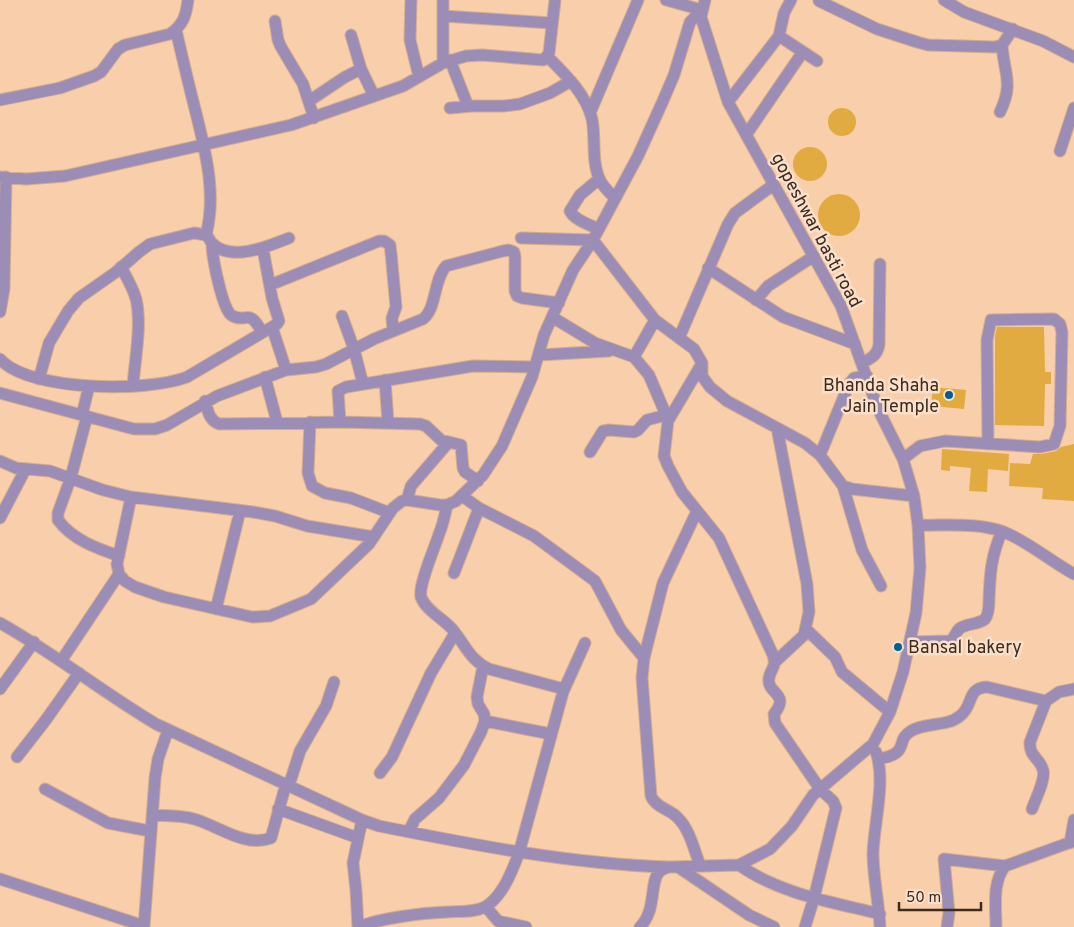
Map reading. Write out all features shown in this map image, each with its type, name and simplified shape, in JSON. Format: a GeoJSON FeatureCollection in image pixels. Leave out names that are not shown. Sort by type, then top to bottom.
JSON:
{"type":"FeatureCollection","features":[{"type":"Feature","properties":{"kind":"street"},"geometry":{"type":"LineString","coordinates":[[0,100],[60,88],[94,76],[101,72],[118,49],[125,45],[170,34],[176,30],[185,16],[188,0]]}},
{"type":"Feature","properties":{"kind":"street"},"geometry":{"type":"LineString","coordinates":[[411,0],[410,40],[419,77]]}},
{"type":"Feature","properties":{"kind":"street"},"geometry":{"type":"LineString","coordinates":[[443,0],[447,62],[468,106]]}},
{"type":"Feature","properties":{"kind":"street"},"geometry":{"type":"LineString","coordinates":[[0,312],[4,289],[3,177],[26,179],[65,176],[262,132],[314,118],[402,86],[447,62],[466,56],[482,55],[543,60],[548,56],[554,0]]}},
{"type":"Feature","properties":{"kind":"street"},"geometry":{"type":"LineString","coordinates":[[590,113],[638,0]]}},
{"type":"Feature","properties":{"kind":"street"},"geometry":{"type":"LineString","coordinates":[[666,0],[703,9]]}},
{"type":"Feature","properties":{"kind":"street"},"geometry":{"type":"LineString","coordinates":[[728,102],[779,36],[784,13],[791,0]]}},
{"type":"Feature","properties":{"kind":"street"},"geometry":{"type":"LineString","coordinates":[[944,0],[964,12],[1043,41],[1074,56]]}},
{"type":"Feature","properties":{"kind":"street"},"geometry":{"type":"LineString","coordinates":[[818,1],[877,29],[928,45],[995,47],[1002,45],[1013,30]]}},
{"type":"Feature","properties":{"kind":"street"},"geometry":{"type":"LineString","coordinates":[[131,497],[117,564],[119,574],[125,581],[135,587],[164,597],[252,617],[262,617],[270,616],[311,599],[369,544],[397,504],[407,500],[448,505],[462,496],[478,481],[502,446],[535,367],[544,335],[573,270],[593,240],[638,156],[674,75],[690,22],[703,9]]}},
{"type":"Feature","properties":{"kind":"street","name":"gopeshwar basti road"},"geometry":{"type":"LineString","coordinates":[[0,623],[34,642],[128,708],[168,730],[362,820],[379,826],[519,853],[646,866],[739,865],[776,845],[792,826],[813,795],[873,744],[890,712],[903,672],[916,613],[920,568],[918,526],[914,496],[903,459],[878,409],[841,306],[728,102],[703,9]]}},
{"type":"Feature","properties":{"kind":"street"},"geometry":{"type":"LineString","coordinates":[[443,16],[551,23]]}},
{"type":"Feature","properties":{"kind":"street"},"geometry":{"type":"LineString","coordinates":[[275,21],[278,40],[303,84],[314,118]]}},
{"type":"Feature","properties":{"kind":"street"},"geometry":{"type":"LineString","coordinates":[[176,30],[204,145],[211,192],[209,239],[215,271],[229,312],[237,317],[252,318],[267,330],[286,370]]}},
{"type":"Feature","properties":{"kind":"street"},"geometry":{"type":"LineString","coordinates":[[351,34],[361,69],[374,96]]}},
{"type":"Feature","properties":{"kind":"street"},"geometry":{"type":"LineString","coordinates":[[779,36],[817,61]]}},
{"type":"Feature","properties":{"kind":"street"},"geometry":{"type":"LineString","coordinates":[[1000,112],[1007,97],[1008,84],[1003,62],[1002,45]]}},
{"type":"Feature","properties":{"kind":"street"},"geometry":{"type":"LineString","coordinates":[[548,56],[571,81],[590,113],[599,179],[615,198]]}},
{"type":"Feature","properties":{"kind":"street"},"geometry":{"type":"LineString","coordinates":[[746,135],[800,56]]}},
{"type":"Feature","properties":{"kind":"street"},"geometry":{"type":"LineString","coordinates":[[309,101],[345,77],[361,69]]}},
{"type":"Feature","properties":{"kind":"street"},"geometry":{"type":"LineString","coordinates":[[450,108],[520,104],[550,94],[571,81]]}},
{"type":"Feature","properties":{"kind":"street"},"geometry":{"type":"LineString","coordinates":[[1060,151],[1074,108]]}},
{"type":"Feature","properties":{"kind":"street"},"geometry":{"type":"LineString","coordinates":[[598,229],[572,215],[570,211],[580,195],[599,179]]}},
{"type":"Feature","properties":{"kind":"street"},"geometry":{"type":"LineString","coordinates":[[679,338],[724,230],[736,213],[773,185]]}},
{"type":"Feature","properties":{"kind":"street"},"geometry":{"type":"LineString","coordinates":[[39,379],[49,343],[68,311],[79,298],[150,244],[194,233],[209,239],[221,248],[238,252],[262,249],[289,238]]}},
{"type":"Feature","properties":{"kind":"street"},"geometry":{"type":"LineString","coordinates":[[521,238],[593,240]]}},
{"type":"Feature","properties":{"kind":"street"},"geometry":{"type":"LineString","coordinates":[[270,285],[384,240],[390,245],[396,307],[392,318],[393,331]]}},
{"type":"Feature","properties":{"kind":"street"},"geometry":{"type":"LineString","coordinates":[[593,240],[654,320],[694,349],[702,363],[704,381],[717,395],[805,443],[820,455],[843,486],[862,550],[882,586]]}},
{"type":"Feature","properties":{"kind":"street"},"geometry":{"type":"LineString","coordinates":[[0,359],[11,369],[39,379],[88,386],[160,384],[174,382],[187,377],[279,321],[272,298],[262,249]]}},
{"type":"Feature","properties":{"kind":"street"},"geometry":{"type":"LineString","coordinates":[[0,393],[134,429],[155,429],[205,402],[265,377],[286,370],[326,364],[354,349],[427,316],[440,272],[446,266],[509,250],[514,252],[515,257],[515,291],[517,296],[559,303]]}},
{"type":"Feature","properties":{"kind":"street"},"geometry":{"type":"LineString","coordinates":[[756,300],[768,286],[814,256]]}},
{"type":"Feature","properties":{"kind":"street"},"geometry":{"type":"LineString","coordinates":[[862,363],[874,357],[878,352],[880,264]]}},
{"type":"Feature","properties":{"kind":"street"},"geometry":{"type":"LineString","coordinates":[[121,267],[136,300],[137,330],[133,385]]}},
{"type":"Feature","properties":{"kind":"street"},"geometry":{"type":"LineString","coordinates":[[708,268],[783,317],[855,344]]}},
{"type":"Feature","properties":{"kind":"street"},"geometry":{"type":"LineString","coordinates":[[342,316],[354,349],[363,384]]}},
{"type":"Feature","properties":{"kind":"street"},"geometry":{"type":"LineString","coordinates":[[552,317],[595,343],[634,357],[649,375],[667,418],[664,456],[682,492],[719,538],[775,662],[769,679],[770,686],[780,700],[780,706],[774,714],[775,723],[820,789],[833,801],[836,808],[806,927]]}},
{"type":"Feature","properties":{"kind":"street"},"geometry":{"type":"LineString","coordinates":[[903,459],[920,446],[931,443],[945,442],[1040,447],[1054,444],[1060,426],[1062,332],[1060,324],[1054,319],[991,320],[987,340],[988,444]]}},
{"type":"Feature","properties":{"kind":"street"},"geometry":{"type":"LineString","coordinates":[[634,357],[654,320]]}},
{"type":"Feature","properties":{"kind":"street"},"geometry":{"type":"LineString","coordinates":[[538,355],[616,350]]}},
{"type":"Feature","properties":{"kind":"street"},"geometry":{"type":"LineString","coordinates":[[667,418],[702,363]]}},
{"type":"Feature","properties":{"kind":"street"},"geometry":{"type":"LineString","coordinates":[[340,422],[338,391],[341,388],[473,366],[535,367]]}},
{"type":"Feature","properties":{"kind":"street"},"geometry":{"type":"LineString","coordinates":[[820,455],[849,384],[854,378],[867,376]]}},
{"type":"Feature","properties":{"kind":"street"},"geometry":{"type":"LineString","coordinates":[[265,377],[277,422]]}},
{"type":"Feature","properties":{"kind":"street"},"geometry":{"type":"LineString","coordinates":[[384,380],[388,422]]}},
{"type":"Feature","properties":{"kind":"street"},"geometry":{"type":"LineString","coordinates":[[88,386],[84,416],[71,477],[58,513],[58,520],[74,536],[97,548],[119,556]]}},
{"type":"Feature","properties":{"kind":"street"},"geometry":{"type":"LineString","coordinates":[[205,402],[209,416],[213,422],[218,424],[388,422],[420,424],[426,426],[440,440],[461,445],[463,468],[465,472],[478,481]]}},
{"type":"Feature","properties":{"kind":"street"},"geometry":{"type":"LineString","coordinates":[[590,452],[603,432],[609,430],[634,432],[647,420],[667,418]]}},
{"type":"Feature","properties":{"kind":"street"},"geometry":{"type":"LineString","coordinates":[[310,422],[308,473],[312,486],[325,493],[351,498],[390,513]]}},
{"type":"Feature","properties":{"kind":"street"},"geometry":{"type":"LineString","coordinates":[[775,662],[804,635],[809,612],[807,584],[777,428]]}},
{"type":"Feature","properties":{"kind":"street"},"geometry":{"type":"LineString","coordinates":[[407,500],[411,486],[448,443]]}},
{"type":"Feature","properties":{"kind":"street"},"geometry":{"type":"LineString","coordinates":[[0,461],[25,470],[50,471],[103,490],[131,497],[275,516],[307,526],[374,537]]}},
{"type":"Feature","properties":{"kind":"street"},"geometry":{"type":"LineString","coordinates":[[0,518],[25,470]]}},
{"type":"Feature","properties":{"kind":"street"},"geometry":{"type":"LineString","coordinates":[[843,486],[852,489],[914,496]]}},
{"type":"Feature","properties":{"kind":"street"},"geometry":{"type":"LineString","coordinates":[[462,496],[479,508],[534,536],[595,581],[621,630],[644,658]]}},
{"type":"Feature","properties":{"kind":"street"},"geometry":{"type":"LineString","coordinates":[[448,505],[421,593],[422,598],[428,607],[455,632],[472,658],[483,666],[564,689]]}},
{"type":"Feature","properties":{"kind":"street"},"geometry":{"type":"LineString","coordinates":[[454,573],[479,508]]}},
{"type":"Feature","properties":{"kind":"street"},"geometry":{"type":"LineString","coordinates":[[216,609],[240,511]]}},
{"type":"Feature","properties":{"kind":"street"},"geometry":{"type":"LineString","coordinates":[[697,511],[662,583],[644,658],[642,678],[651,796],[655,804],[672,812],[682,822],[700,866]]}},
{"type":"Feature","properties":{"kind":"street"},"geometry":{"type":"LineString","coordinates":[[918,526],[982,527],[1002,531],[1021,540],[1074,574]]}},
{"type":"Feature","properties":{"kind":"street"},"geometry":{"type":"LineString","coordinates":[[910,642],[950,641],[961,628],[986,618],[991,563],[1002,531]]}},
{"type":"Feature","properties":{"kind":"street"},"geometry":{"type":"LineString","coordinates":[[61,661],[119,574]]}},
{"type":"Feature","properties":{"kind":"street"},"geometry":{"type":"LineString","coordinates":[[806,629],[835,658],[842,672],[890,712]]}},
{"type":"Feature","properties":{"kind":"street"},"geometry":{"type":"LineString","coordinates":[[380,773],[392,757],[432,673],[455,632]]}},
{"type":"Feature","properties":{"kind":"street"},"geometry":{"type":"LineString","coordinates":[[0,689],[34,642]]}},
{"type":"Feature","properties":{"kind":"street"},"geometry":{"type":"LineString","coordinates":[[362,820],[352,864],[359,927],[376,921],[444,912],[477,910],[486,907],[494,900],[509,878],[519,853],[564,689],[585,643]]}},
{"type":"Feature","properties":{"kind":"street"},"geometry":{"type":"LineString","coordinates":[[409,831],[415,818],[439,798],[464,765],[481,732],[485,721],[477,697],[483,666]]}},
{"type":"Feature","properties":{"kind":"street"},"geometry":{"type":"LineString","coordinates":[[17,757],[79,673]]}},
{"type":"Feature","properties":{"kind":"street"},"geometry":{"type":"LineString","coordinates":[[152,815],[195,819],[234,836],[256,840],[266,840],[273,836],[278,809],[284,791],[300,752],[326,706],[334,682]]}},
{"type":"Feature","properties":{"kind":"street"},"geometry":{"type":"LineString","coordinates":[[878,759],[896,755],[907,735],[914,730],[956,719],[962,715],[975,690],[979,688],[987,687],[1046,701]]}},
{"type":"Feature","properties":{"kind":"street"},"geometry":{"type":"LineString","coordinates":[[1032,809],[1044,776],[1043,769],[1032,755],[1030,742],[1046,701],[1059,692],[1074,689]]}},
{"type":"Feature","properties":{"kind":"street"},"geometry":{"type":"LineString","coordinates":[[485,721],[551,734]]}},
{"type":"Feature","properties":{"kind":"street"},"geometry":{"type":"LineString","coordinates":[[0,878],[144,926],[150,831],[158,759],[168,730]]}},
{"type":"Feature","properties":{"kind":"street"},"geometry":{"type":"LineString","coordinates":[[873,744],[878,759],[878,816],[873,854],[880,927]]}},
{"type":"Feature","properties":{"kind":"street"},"geometry":{"type":"LineString","coordinates":[[45,789],[108,823],[150,831]]}},
{"type":"Feature","properties":{"kind":"street"},"geometry":{"type":"LineString","coordinates":[[278,809],[358,838]]}},
{"type":"Feature","properties":{"kind":"street"},"geometry":{"type":"LineString","coordinates":[[947,927],[949,913],[944,859],[1005,866],[1072,842],[1074,820]]}},
{"type":"Feature","properties":{"kind":"street"},"geometry":{"type":"LineString","coordinates":[[739,865],[764,881],[814,898],[880,914]]}},
{"type":"Feature","properties":{"kind":"street"},"geometry":{"type":"LineString","coordinates":[[996,927],[996,883],[1000,872],[1005,866]]}},
{"type":"Feature","properties":{"kind":"street"},"geometry":{"type":"LineString","coordinates":[[640,927],[646,921],[650,911],[658,873],[674,867],[749,915],[774,927]]}},
{"type":"Feature","properties":{"kind":"street"},"geometry":{"type":"LineString","coordinates":[[486,907],[498,921],[526,927]]}},
{"type":"Feature","properties":{"kind":"building"},"geometry":{"type":"Polygon","coordinates":[[[842,108],[852,112],[856,122],[852,132],[842,136],[832,132],[828,122],[832,112],[842,108]]]}},
{"type":"Feature","properties":{"kind":"building"},"geometry":{"type":"Polygon","coordinates":[[[810,147],[822,152],[827,164],[822,176],[810,181],[798,176],[793,164],[798,152],[810,147]]]}},
{"type":"Feature","properties":{"kind":"building"},"geometry":{"type":"Polygon","coordinates":[[[839,194],[854,200],[860,215],[854,230],[839,236],[824,230],[818,215],[824,200],[839,194]]]}},
{"type":"Feature","properties":{"kind":"building"},"geometry":{"type":"Polygon","coordinates":[[[997,327],[1044,327],[1045,372],[1051,372],[1051,384],[1045,384],[1044,426],[995,425],[995,337],[997,327]]]}},
{"type":"Feature","properties":{"kind":"building","name":"Bhanda Shaha Jain Temple"},"geometry":{"type":"Polygon","coordinates":[[[933,387],[966,390],[964,409],[931,406],[933,387]]]}},
{"type":"Feature","properties":{"kind":"building"},"geometry":{"type":"Polygon","coordinates":[[[1074,444],[1074,501],[1042,499],[1043,488],[1009,486],[1010,463],[1030,464],[1033,454],[1056,451],[1061,447],[1074,444]]]}},
{"type":"Feature","properties":{"kind":"building"},"geometry":{"type":"Polygon","coordinates":[[[942,449],[1009,454],[1008,471],[988,469],[987,492],[969,491],[971,468],[950,466],[950,471],[941,470],[942,449]]]}},
{"type":"Feature","properties":{"kind":"place","name":"Bhanda Shaha Jain Temple"},"geometry":{"type":"Point","coordinates":[949,395]}},
{"type":"Feature","properties":{"kind":"place","name":"Bansal bakery"},"geometry":{"type":"Point","coordinates":[898,647]}}]}
